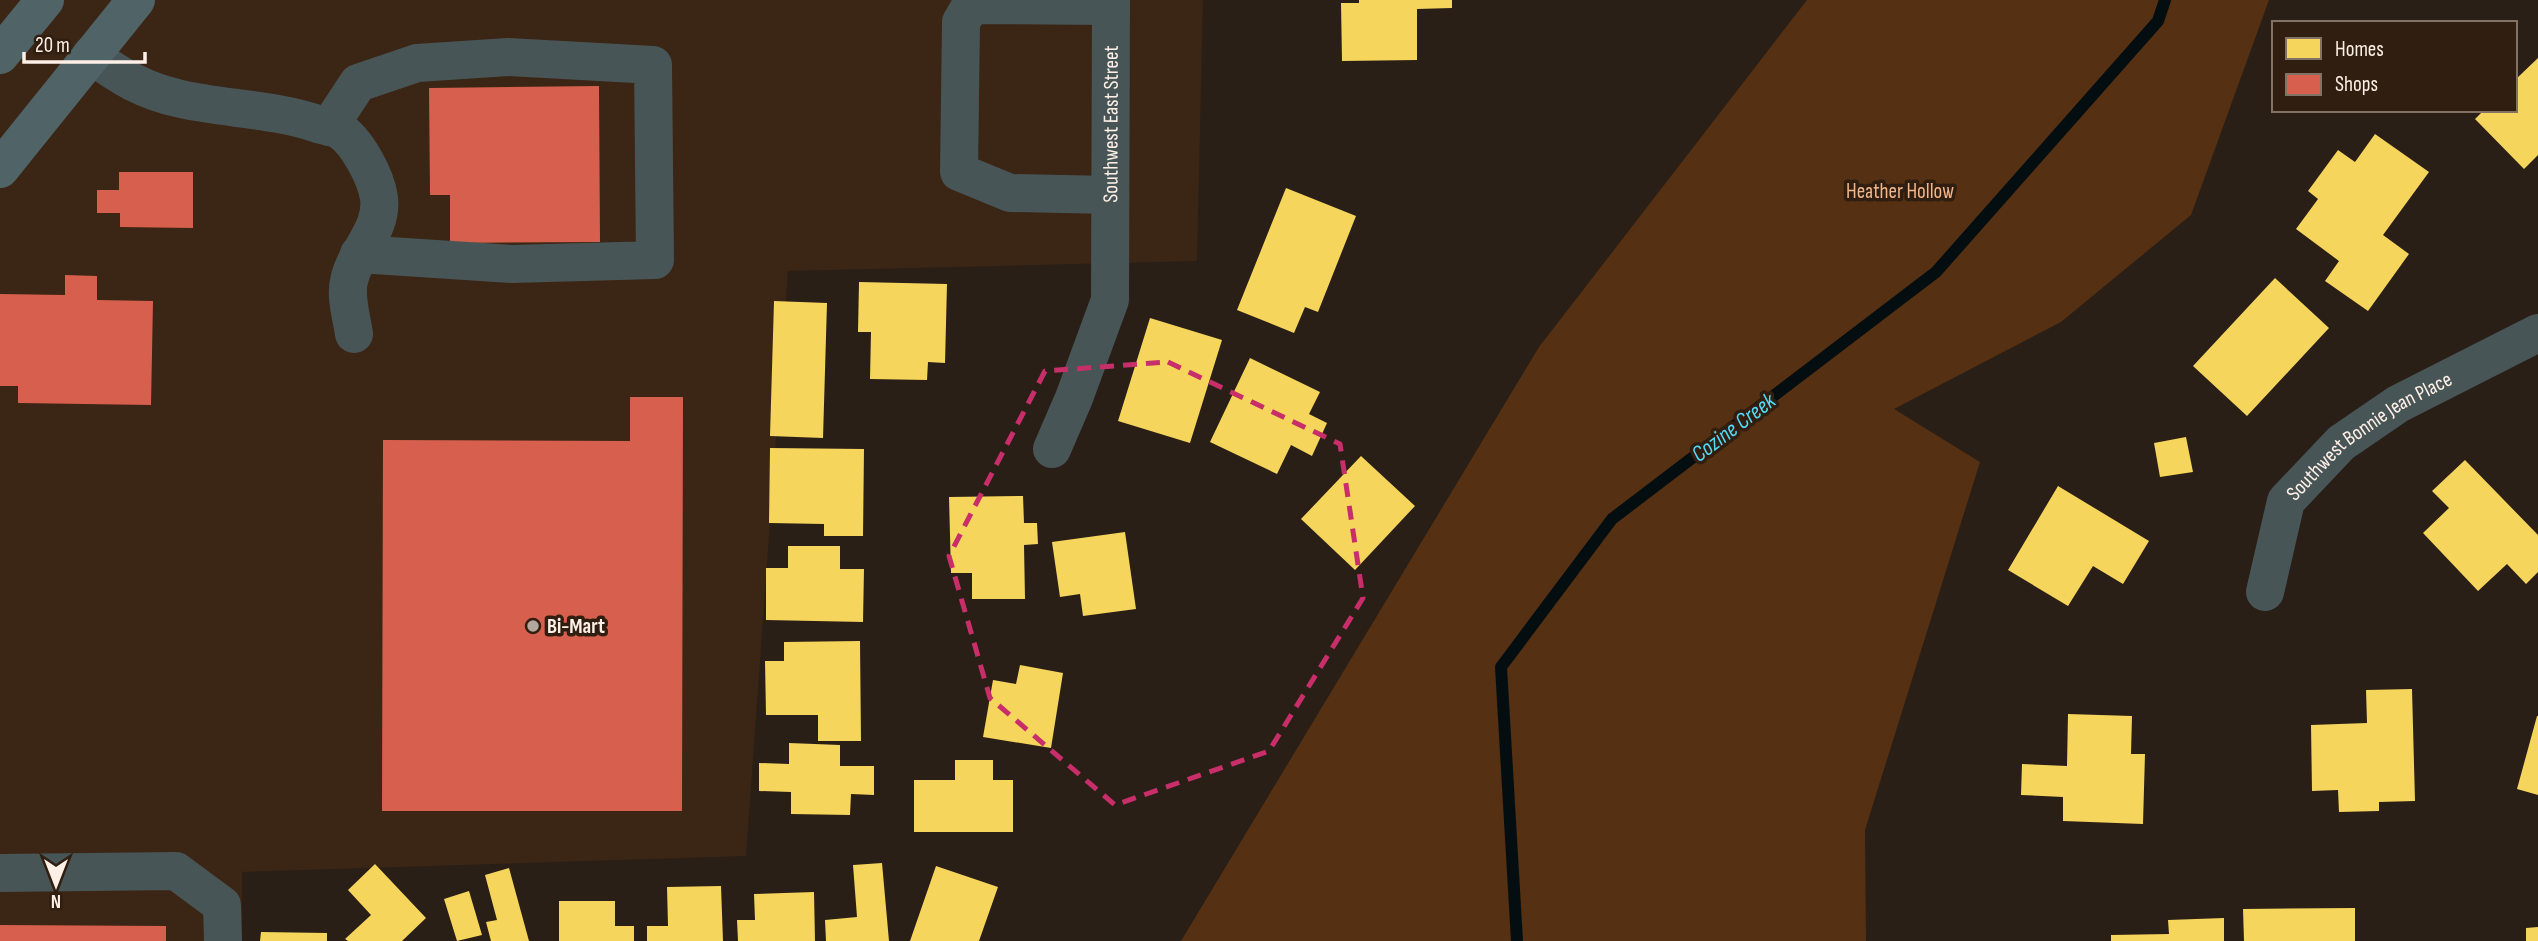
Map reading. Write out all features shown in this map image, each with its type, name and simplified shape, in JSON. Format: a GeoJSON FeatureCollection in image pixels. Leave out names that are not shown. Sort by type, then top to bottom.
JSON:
{"type":"FeatureCollection","features":[{"type":"Feature","properties":{"kind":"highway"},"geometry":{"type":"LineString","coordinates":[[0,55],[44,0]]}},
{"type":"Feature","properties":{"kind":"highway"},"geometry":{"type":"LineString","coordinates":[[0,169],[136,0]]}},
{"type":"Feature","properties":{"kind":"street"},"geometry":{"type":"LineString","coordinates":[[1110,195],[1010,193],[959,172],[961,22],[971,5],[1111,3]]}},
{"type":"Feature","properties":{"kind":"street","name":"Southwest East Street"},"geometry":{"type":"LineString","coordinates":[[1052,449],[1110,300],[1111,3]]}},
{"type":"Feature","properties":{"kind":"street"},"geometry":{"type":"LineString","coordinates":[[91,55],[137,86],[179,99],[298,117],[339,130],[355,147],[371,171],[379,197],[379,215],[370,238],[359,254],[348,285],[354,334]]}},
{"type":"Feature","properties":{"kind":"street"},"geometry":{"type":"LineString","coordinates":[[329,127],[358,83],[416,63],[508,57],[653,65],[655,260],[512,264],[359,254]]}},
{"type":"Feature","properties":{"kind":"street","name":"Southwest Bonnie Jean Place"},"geometry":{"type":"LineString","coordinates":[[2265,592],[2286,501],[2342,443],[2398,404],[2538,333]]}},
{"type":"Feature","properties":{"kind":"street"},"geometry":{"type":"LineString","coordinates":[[0,873],[176,871],[222,905],[223,941]]}},
{"type":"Feature","properties":{"kind":"highlighted area"},"geometry":{"type":"Polygon","coordinates":[[[1168,362],[1340,444],[1363,598],[1269,751],[1115,805],[990,698],[949,556],[1045,371],[1168,362]]]}},
{"type":"Feature","properties":{"kind":"shaded area"},"geometry":{"type":"Polygon","coordinates":[[[0,0],[1203,0],[1197,261],[788,271],[746,856],[242,872],[242,941],[0,941],[0,0]]]}},
{"type":"Feature","properties":{"kind":"green space","name":"Heather Hollow"},"geometry":{"type":"Polygon","coordinates":[[[1807,0],[2269,0],[2191,215],[2061,322],[1894,409],[1980,462],[1865,830],[1866,941],[1181,941],[1539,347],[1807,0]]]}},
{"type":"Feature","properties":{"kind":"building: Homes"},"geometry":{"type":"Polygon","coordinates":[[[1359,0],[1452,0],[1452,8],[1417,9],[1417,60],[1342,61],[1341,3],[1359,3],[1359,0]]]}},
{"type":"Feature","properties":{"kind":"building: Homes"},"geometry":{"type":"Polygon","coordinates":[[[2538,58],[2538,155],[2524,169],[2475,119],[2482,112],[2517,112],[2517,78],[2538,58]]]}},
{"type":"Feature","properties":{"kind":"building: Homes"},"geometry":{"type":"Polygon","coordinates":[[[2375,134],[2429,172],[2383,235],[2409,254],[2368,311],[2325,281],[2339,261],[2296,229],[2318,199],[2308,191],[2338,150],[2355,162],[2375,134]]]}},
{"type":"Feature","properties":{"kind":"building: Homes"},"geometry":{"type":"Polygon","coordinates":[[[1286,188],[1356,216],[1318,312],[1305,307],[1294,333],[1237,310],[1286,188]]]}},
{"type":"Feature","properties":{"kind":"building: Homes"},"geometry":{"type":"Polygon","coordinates":[[[2275,278],[2329,328],[2247,416],[2193,366],[2275,278]]]}},
{"type":"Feature","properties":{"kind":"building: Homes"},"geometry":{"type":"Polygon","coordinates":[[[859,282],[947,284],[945,363],[928,362],[927,380],[870,379],[871,332],[858,332],[859,282]]]}},
{"type":"Feature","properties":{"kind":"building: Homes"},"geometry":{"type":"Polygon","coordinates":[[[774,301],[827,303],[823,438],[770,436],[774,301]]]}},
{"type":"Feature","properties":{"kind":"building: Homes"},"geometry":{"type":"Polygon","coordinates":[[[1150,318],[1222,340],[1190,443],[1118,421],[1150,318]]]}},
{"type":"Feature","properties":{"kind":"building: Homes"},"geometry":{"type":"Polygon","coordinates":[[[1250,358],[1320,392],[1309,414],[1327,423],[1312,456],[1291,445],[1277,474],[1210,442],[1250,358]]]}},
{"type":"Feature","properties":{"kind":"building: Homes"},"geometry":{"type":"Polygon","coordinates":[[[2186,437],[2193,472],[2160,477],[2154,443],[2186,437]]]}},
{"type":"Feature","properties":{"kind":"building: Homes"},"geometry":{"type":"Polygon","coordinates":[[[770,448],[864,449],[863,536],[824,536],[824,524],[769,523],[770,448]]]}},
{"type":"Feature","properties":{"kind":"building: Homes"},"geometry":{"type":"Polygon","coordinates":[[[1361,456],[1415,506],[1355,570],[1301,519],[1361,456]]]}},
{"type":"Feature","properties":{"kind":"building: Homes"},"geometry":{"type":"Polygon","coordinates":[[[2465,460],[2538,535],[2538,572],[2526,584],[2507,564],[2478,591],[2423,533],[2449,508],[2432,491],[2465,460]]]}},
{"type":"Feature","properties":{"kind":"building: Homes"},"geometry":{"type":"Polygon","coordinates":[[[2058,486],[2149,541],[2123,584],[2093,566],[2068,606],[2008,570],[2058,486]]]}},
{"type":"Feature","properties":{"kind":"building: Homes"},"geometry":{"type":"Polygon","coordinates":[[[1023,496],[1024,523],[1037,523],[1038,544],[1024,545],[1025,599],[972,599],[972,573],[951,573],[949,497],[1023,496]]]}},
{"type":"Feature","properties":{"kind":"building: Homes"},"geometry":{"type":"Polygon","coordinates":[[[1125,532],[1136,609],[1083,616],[1080,594],[1060,597],[1052,542],[1125,532]]]}},
{"type":"Feature","properties":{"kind":"building: Homes"},"geometry":{"type":"Polygon","coordinates":[[[788,546],[840,546],[840,569],[864,569],[863,622],[766,620],[766,568],[788,568],[788,546]]]}},
{"type":"Feature","properties":{"kind":"building: Homes"},"geometry":{"type":"Polygon","coordinates":[[[860,641],[861,741],[818,741],[818,715],[766,715],[765,661],[784,661],[784,642],[860,641]]]}},
{"type":"Feature","properties":{"kind":"building: Homes"},"geometry":{"type":"Polygon","coordinates":[[[1020,665],[1063,673],[1051,748],[983,737],[993,680],[1016,684],[1020,665]]]}},
{"type":"Feature","properties":{"kind":"building: Homes"},"geometry":{"type":"Polygon","coordinates":[[[2412,689],[2415,801],[2379,802],[2379,811],[2339,812],[2338,790],[2312,791],[2311,725],[2367,723],[2366,690],[2412,689]]]}},
{"type":"Feature","properties":{"kind":"building: Homes"},"geometry":{"type":"Polygon","coordinates":[[[2068,714],[2132,716],[2131,754],[2145,754],[2143,824],[2063,821],[2063,797],[2021,795],[2022,764],[2067,766],[2068,714]]]}},
{"type":"Feature","properties":{"kind":"building: Homes"},"geometry":{"type":"Polygon","coordinates":[[[2538,716],[2538,795],[2517,789],[2538,716]]]}},
{"type":"Feature","properties":{"kind":"building: Homes"},"geometry":{"type":"Polygon","coordinates":[[[789,743],[840,745],[840,766],[874,766],[874,795],[851,794],[850,815],[791,814],[791,792],[759,791],[759,763],[789,764],[789,743]]]}},
{"type":"Feature","properties":{"kind":"building: Homes"},"geometry":{"type":"Polygon","coordinates":[[[955,760],[993,760],[993,780],[1013,780],[1013,832],[914,832],[914,780],[955,780],[955,760]]]}},
{"type":"Feature","properties":{"kind":"building: Homes"},"geometry":{"type":"Polygon","coordinates":[[[882,863],[889,941],[826,941],[825,920],[857,917],[853,865],[882,863]]]}},
{"type":"Feature","properties":{"kind":"building: Homes"},"geometry":{"type":"Polygon","coordinates":[[[375,864],[426,918],[402,941],[348,941],[345,939],[371,915],[348,890],[375,864]]]}},
{"type":"Feature","properties":{"kind":"building: Homes"},"geometry":{"type":"Polygon","coordinates":[[[936,866],[998,887],[979,941],[910,941],[936,866]]]}},
{"type":"Feature","properties":{"kind":"building: Homes"},"geometry":{"type":"Polygon","coordinates":[[[509,868],[529,941],[491,941],[486,922],[497,920],[485,875],[509,868]]]}},
{"type":"Feature","properties":{"kind":"building: Homes"},"geometry":{"type":"Polygon","coordinates":[[[721,886],[723,941],[647,941],[647,926],[668,926],[667,887],[721,886]]]}},
{"type":"Feature","properties":{"kind":"building: Homes"},"geometry":{"type":"Polygon","coordinates":[[[469,891],[482,935],[457,941],[444,899],[469,891]]]}},
{"type":"Feature","properties":{"kind":"building: Homes"},"geometry":{"type":"Polygon","coordinates":[[[814,892],[815,941],[738,941],[737,920],[755,920],[754,894],[814,892]]]}},
{"type":"Feature","properties":{"kind":"building: Homes"},"geometry":{"type":"Polygon","coordinates":[[[559,901],[615,901],[615,926],[634,926],[634,941],[559,941],[559,901]]]}},
{"type":"Feature","properties":{"kind":"building: Homes"},"geometry":{"type":"Polygon","coordinates":[[[2355,908],[2355,941],[2244,941],[2243,909],[2355,908]]]}},
{"type":"Feature","properties":{"kind":"building: Homes"},"geometry":{"type":"Polygon","coordinates":[[[2224,918],[2224,941],[2111,941],[2111,935],[2169,934],[2168,920],[2224,918]]]}},
{"type":"Feature","properties":{"kind":"building: Homes"},"geometry":{"type":"Polygon","coordinates":[[[2538,927],[2538,941],[2526,941],[2526,928],[2538,927]]]}},
{"type":"Feature","properties":{"kind":"building: Homes"},"geometry":{"type":"Polygon","coordinates":[[[261,932],[327,933],[327,941],[260,941],[261,932]]]}},
{"type":"Feature","properties":{"kind":"building: Shops"},"geometry":{"type":"Polygon","coordinates":[[[599,86],[600,242],[450,243],[450,195],[430,195],[429,88],[599,86]]]}},
{"type":"Feature","properties":{"kind":"building: Shops"},"geometry":{"type":"Polygon","coordinates":[[[119,172],[193,172],[193,228],[120,227],[120,213],[97,213],[97,190],[119,190],[119,172]]]}},
{"type":"Feature","properties":{"kind":"building: Shops"},"geometry":{"type":"Polygon","coordinates":[[[65,275],[97,276],[97,300],[153,301],[151,405],[18,403],[18,386],[0,386],[0,294],[65,295],[65,275]]]}},
{"type":"Feature","properties":{"kind":"building: Shops","name":"Bi-Mart"},"geometry":{"type":"Polygon","coordinates":[[[630,397],[683,397],[682,811],[382,811],[383,440],[630,441],[630,397]]]}},
{"type":"Feature","properties":{"kind":"building: Shops"},"geometry":{"type":"Polygon","coordinates":[[[0,925],[166,926],[166,941],[0,941],[0,925]]]}},
{"type":"Feature","properties":{"kind":"waterway","name":"Cozine Creek"},"geometry":{"type":"LineString","coordinates":[[1517,941],[1501,667],[1612,519],[1936,272],[2158,21],[2165,0]]}},
{"type":"Feature","properties":{"kind":"place","name":"Bi-Mart"},"geometry":{"type":"Point","coordinates":[533,626]}}]}
